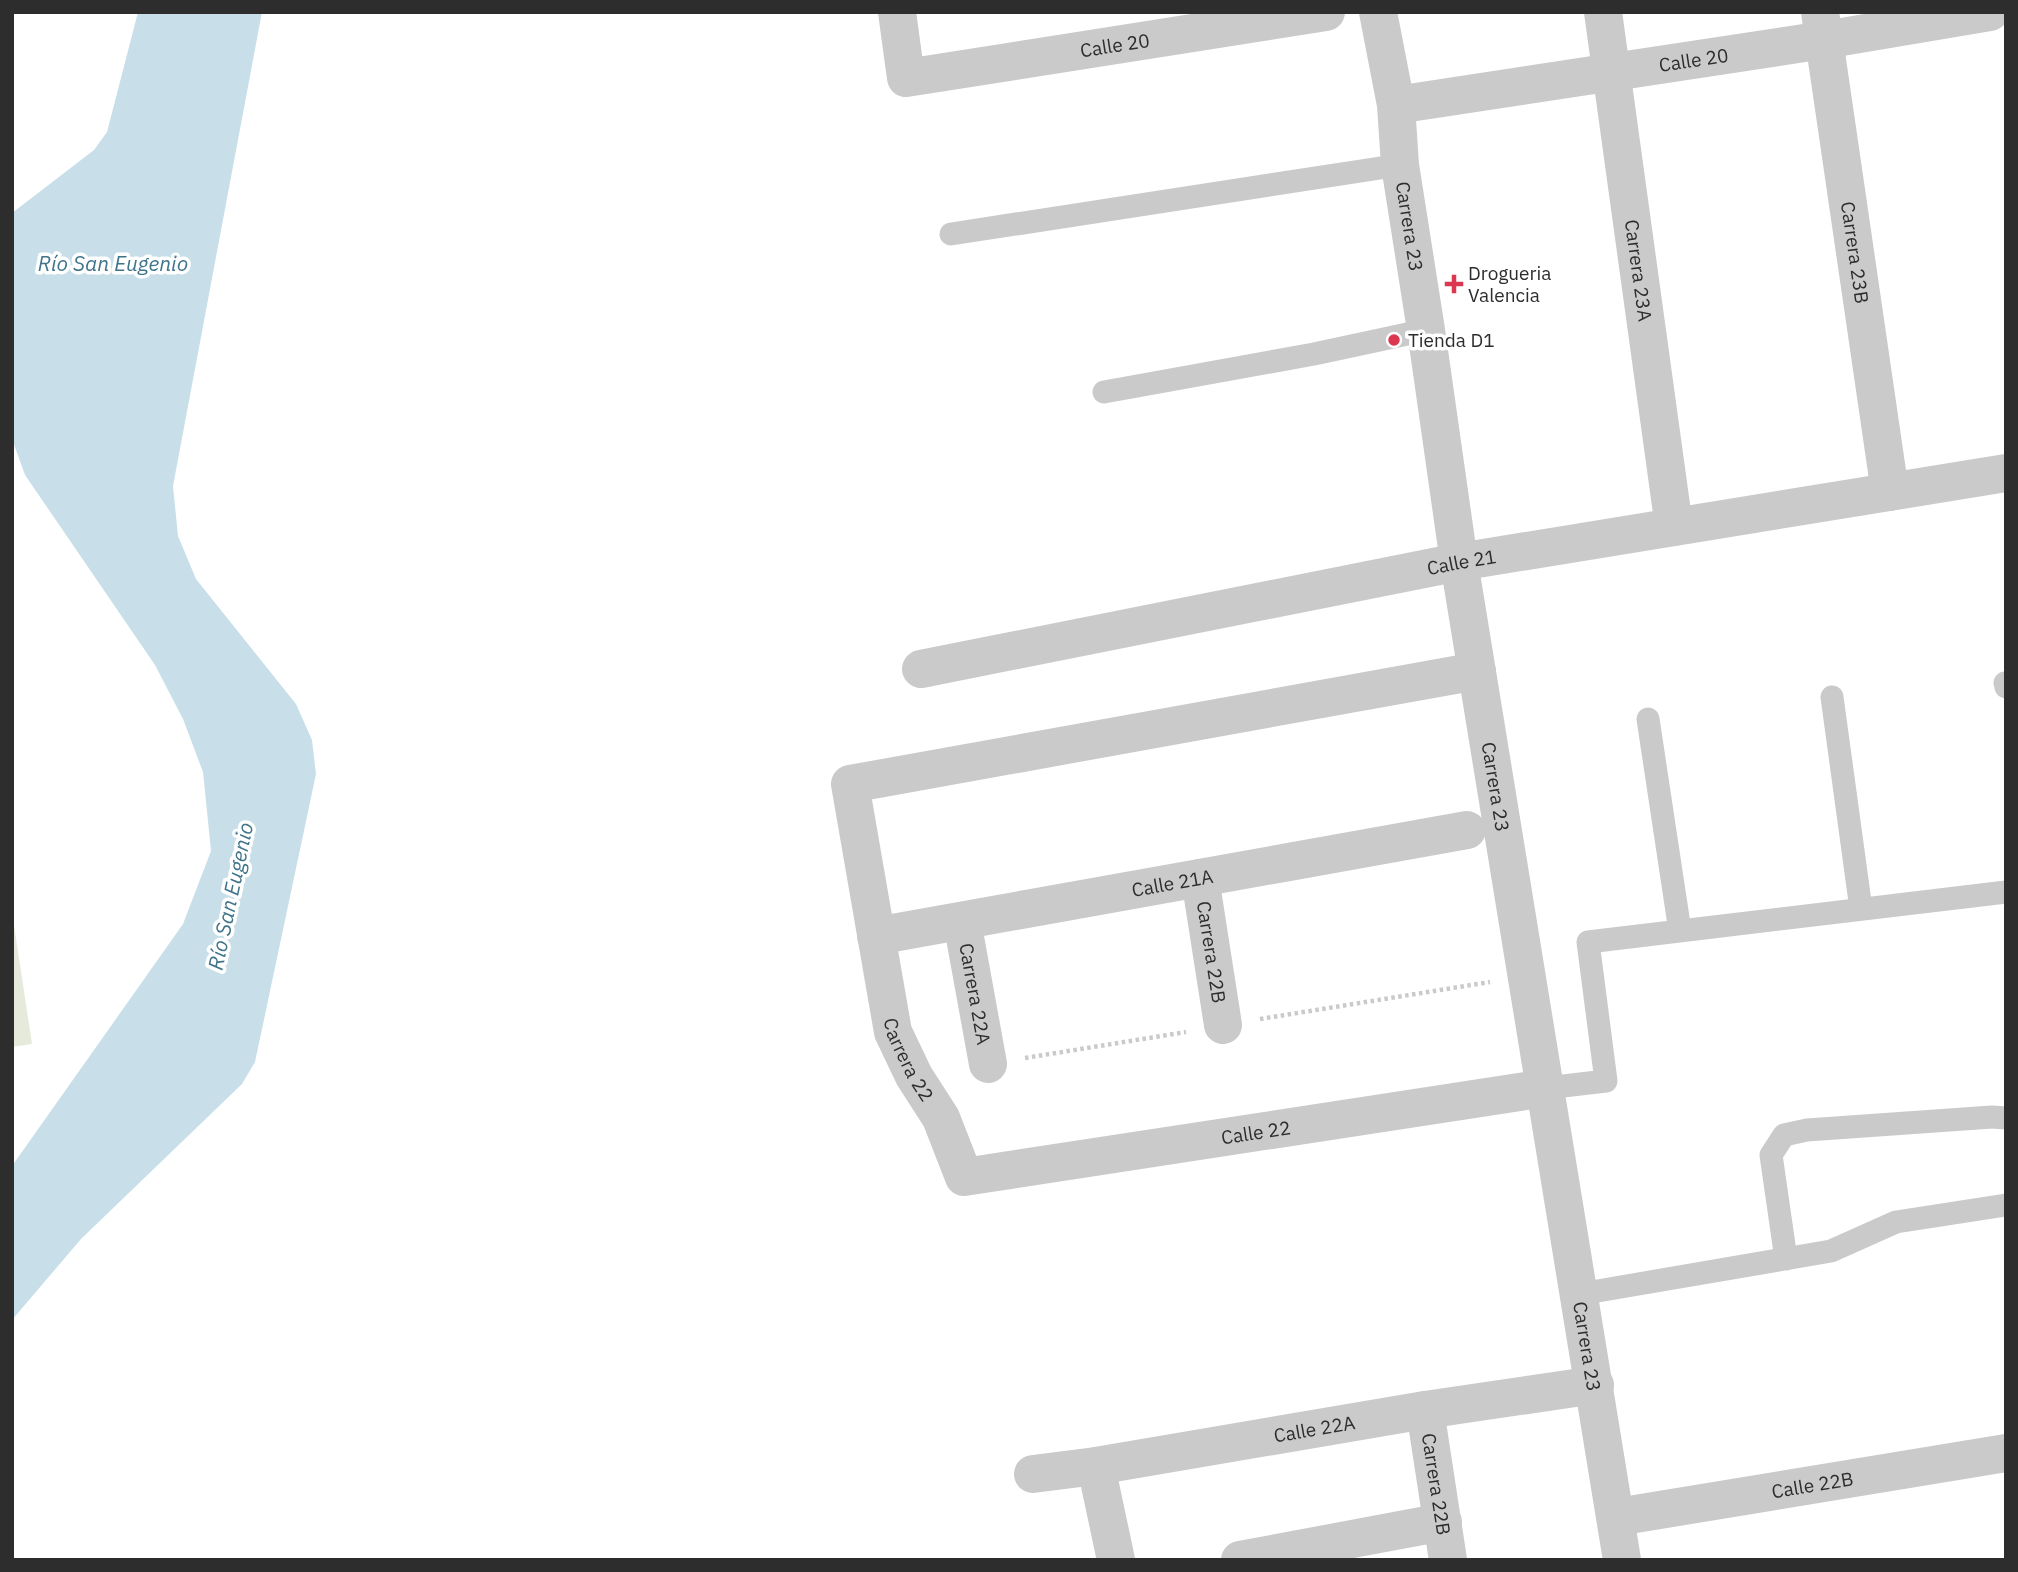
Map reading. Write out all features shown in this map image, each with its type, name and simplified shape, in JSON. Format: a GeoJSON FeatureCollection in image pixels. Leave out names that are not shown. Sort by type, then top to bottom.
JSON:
{"type":"FeatureCollection","features":[{"type":"Feature","properties":{"kind":"street","name":"Calle 20"},"geometry":{"type":"LineString","coordinates":[[897,12],[906,78],[1149,25],[1326,12]]}},
{"type":"Feature","properties":{"kind":"street","name":"Carrera 23"},"geometry":{"type":"LineString","coordinates":[[1378,12],[1396,105],[1400,164],[1459,562],[1622,1560]]}},
{"type":"Feature","properties":{"kind":"street","name":"Carrera 23A"},"geometry":{"type":"LineString","coordinates":[[1603,12],[1674,527]]}},
{"type":"Feature","properties":{"kind":"street","name":"Calle 20"},"geometry":{"type":"LineString","coordinates":[[1396,105],[1610,73],[1822,26],[1990,12]]}},
{"type":"Feature","properties":{"kind":"street","name":"Carrera 23B"},"geometry":{"type":"LineString","coordinates":[[1822,26],[1890,492]]}},
{"type":"Feature","properties":{"kind":"street","name":"Calle 21"},"geometry":{"type":"LineString","coordinates":[[921,668],[1459,562],[2006,473]]}},
{"type":"Feature","properties":{"kind":"street","name":"Carrera 22"},"geometry":{"type":"LineString","coordinates":[[964,1177],[941,1118],[914,1076],[893,1032],[850,785],[1477,671]]}},
{"type":"Feature","properties":{"kind":"street","name":"Calle 21A"},"geometry":{"type":"LineString","coordinates":[[876,936],[1467,830]]}},
{"type":"Feature","properties":{"kind":"street","name":"Carrera 22B"},"geometry":{"type":"LineString","coordinates":[[1200,878],[1223,1026]]}},
{"type":"Feature","properties":{"kind":"street","name":"Carrera 22A"},"geometry":{"type":"LineString","coordinates":[[962,921],[988,1064]]}},
{"type":"Feature","properties":{"kind":"street","name":"Calle 22"},"geometry":{"type":"LineString","coordinates":[[964,1177],[1546,1088]]}},
{"type":"Feature","properties":{"kind":"street","name":"Calle 22A"},"geometry":{"type":"LineString","coordinates":[[1033,1474],[1595,1385]]}},
{"type":"Feature","properties":{"kind":"street","name":"Carrera 22B"},"geometry":{"type":"LineString","coordinates":[[1425,1410],[1448,1560]]}},
{"type":"Feature","properties":{"kind":"street","name":"Calle 22B"},"geometry":{"type":"LineString","coordinates":[[1617,1517],[2006,1453]]}},
{"type":"Feature","properties":{"kind":"street"},"geometry":{"type":"LineString","coordinates":[[1096,1466],[1116,1560]]}},
{"type":"Feature","properties":{"kind":"street"},"geometry":{"type":"LineString","coordinates":[[1240,1560],[1443,1522]]}},
{"type":"Feature","properties":{"kind":"lane"},"geometry":{"type":"LineString","coordinates":[[951,234],[1400,164]]}},
{"type":"Feature","properties":{"kind":"lane"},"geometry":{"type":"LineString","coordinates":[[1104,392],[1314,354],[1426,330]]}},
{"type":"Feature","properties":{"kind":"lane"},"geometry":{"type":"LineString","coordinates":[[1832,697],[1861,909]]}},
{"type":"Feature","properties":{"kind":"lane"},"geometry":{"type":"LineString","coordinates":[[1648,719],[1680,931]]}},
{"type":"Feature","properties":{"kind":"lane"},"geometry":{"type":"LineString","coordinates":[[1546,1088],[1606,1081],[1588,942],[2006,891]]}},
{"type":"Feature","properties":{"kind":"lane"},"geometry":{"type":"LineString","coordinates":[[1786,1259],[1771,1155],[1784,1135],[1807,1130],[2006,1118]]}},
{"type":"Feature","properties":{"kind":"lane"},"geometry":{"type":"LineString","coordinates":[[1580,1294],[1831,1251],[1896,1222],[2006,1205]]}},
{"type":"Feature","properties":{"kind":"shaded area"},"geometry":{"type":"Polygon","coordinates":[[[12,912],[32,1044],[12,1047],[12,912]]]}},
{"type":"Feature","properties":{"kind":"water","name":"Río San Eugenio"},"geometry":{"type":"Polygon","coordinates":[[[138,12],[262,12],[173,486],[178,536],[196,579],[296,704],[312,740],[316,774],[255,1062],[242,1084],[81,1239],[12,1320],[12,1166],[183,924],[211,851],[203,772],[183,719],[155,665],[25,475],[12,439],[12,213],[94,150],[107,132],[138,12]]]}},
{"type":"Feature","properties":{"kind":"place","name":"Drogueria Valencia"},"geometry":{"type":"Point","coordinates":[1454,284]}},
{"type":"Feature","properties":{"kind":"place","name":"Tienda D1"},"geometry":{"type":"Point","coordinates":[1394,340]}}]}
